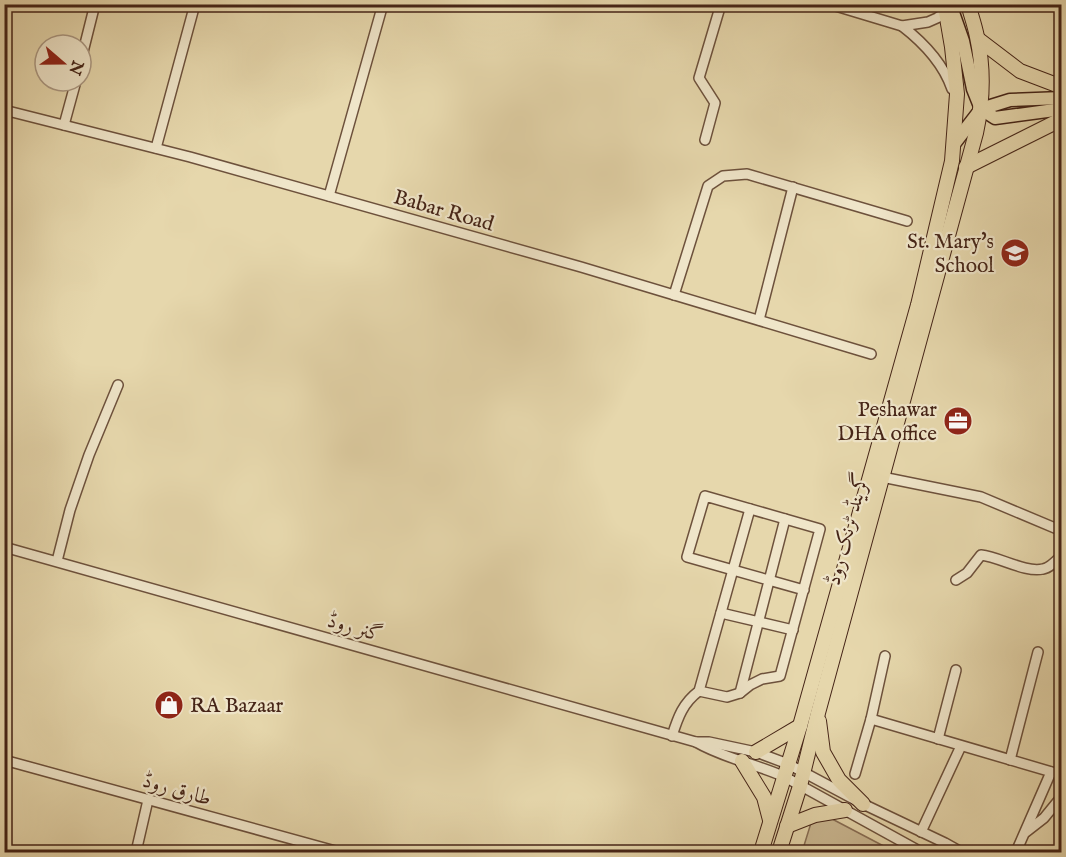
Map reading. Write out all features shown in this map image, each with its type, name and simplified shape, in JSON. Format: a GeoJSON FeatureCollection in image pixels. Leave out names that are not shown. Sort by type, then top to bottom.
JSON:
{"type":"FeatureCollection","features":[{"type":"Feature","properties":{"kind":"highway","name":"گرینڈ ٹرنک روڈ"},"geometry":{"type":"LineString","coordinates":[[779,852],[801,779],[976,133],[983,86],[978,39],[968,4]]}},
{"type":"Feature","properties":{"kind":"highway","name":"گرینڈ ٹرنک روڈ"},"geometry":{"type":"LineString","coordinates":[[761,852],[800,726],[918,305],[952,161],[957,103],[946,7]]}},
{"type":"Feature","properties":{"kind":"highway"},"geometry":{"type":"LineString","coordinates":[[978,39],[1020,71],[1062,87]]}},
{"type":"Feature","properties":{"kind":"highway"},"geometry":{"type":"LineString","coordinates":[[966,167],[1062,118]]}},
{"type":"Feature","properties":{"kind":"highway"},"geometry":{"type":"LineString","coordinates":[[818,713],[823,752],[839,780],[863,804]]}},
{"type":"Feature","properties":{"kind":"highway"},"geometry":{"type":"LineString","coordinates":[[756,752],[800,726]]}},
{"type":"Feature","properties":{"kind":"highway"},"geometry":{"type":"LineString","coordinates":[[742,761],[764,797],[770,820]]}},
{"type":"Feature","properties":{"kind":"highway"},"geometry":{"type":"LineString","coordinates":[[787,826],[815,815],[845,810]]}},
{"type":"Feature","properties":{"kind":"main road"},"geometry":{"type":"LineString","coordinates":[[946,7],[963,41],[973,89],[981,109],[995,118],[1062,109]]}},
{"type":"Feature","properties":{"kind":"main road"},"geometry":{"type":"LineString","coordinates":[[954,144],[981,109],[1010,100],[1062,98]]}},
{"type":"Feature","properties":{"kind":"street"},"geometry":{"type":"LineString","coordinates":[[88,33],[95,4]]}},
{"type":"Feature","properties":{"kind":"street"},"geometry":{"type":"LineString","coordinates":[[156,148],[195,4]]}},
{"type":"Feature","properties":{"kind":"street"},"geometry":{"type":"LineString","coordinates":[[329,196],[382,4]]}},
{"type":"Feature","properties":{"kind":"street"},"geometry":{"type":"LineString","coordinates":[[705,140],[715,103],[699,78],[721,4]]}},
{"type":"Feature","properties":{"kind":"street"},"geometry":{"type":"LineString","coordinates":[[829,4],[902,26],[918,38],[936,59],[950,82],[957,103]]}},
{"type":"Feature","properties":{"kind":"street"},"geometry":{"type":"LineString","coordinates":[[902,26],[928,22],[937,18],[946,7]]}},
{"type":"Feature","properties":{"kind":"street"},"geometry":{"type":"LineString","coordinates":[[64,125],[73,93]]}},
{"type":"Feature","properties":{"kind":"street","name":"Babar Road"},"geometry":{"type":"LineString","coordinates":[[4,110],[156,148],[329,196],[570,264],[871,354]]}},
{"type":"Feature","properties":{"kind":"street"},"geometry":{"type":"LineString","coordinates":[[674,295],[708,186],[723,176],[747,174],[907,221]]}},
{"type":"Feature","properties":{"kind":"street"},"geometry":{"type":"LineString","coordinates":[[759,320],[793,187]]}},
{"type":"Feature","properties":{"kind":"street"},"geometry":{"type":"LineString","coordinates":[[57,561],[70,510],[89,455],[118,385]]}},
{"type":"Feature","properties":{"kind":"street"},"geometry":{"type":"LineString","coordinates":[[882,477],[981,497],[1062,531]]}},
{"type":"Feature","properties":{"kind":"street"},"geometry":{"type":"LineString","coordinates":[[672,736],[679,714],[689,698],[699,692],[727,697],[740,693],[762,679],[780,676],[804,590],[820,529],[705,496],[687,557],[804,590]]}},
{"type":"Feature","properties":{"kind":"street"},"geometry":{"type":"LineString","coordinates":[[699,692],[750,509]]}},
{"type":"Feature","properties":{"kind":"street"},"geometry":{"type":"LineString","coordinates":[[740,693],[785,519]]}},
{"type":"Feature","properties":{"kind":"street","name":"گنر روڈ"},"geometry":{"type":"LineString","coordinates":[[4,548],[696,742]]}},
{"type":"Feature","properties":{"kind":"street"},"geometry":{"type":"LineString","coordinates":[[956,580],[967,573],[981,555],[1028,569],[1043,569],[1062,555]]}},
{"type":"Feature","properties":{"kind":"street"},"geometry":{"type":"LineString","coordinates":[[721,613],[793,630]]}},
{"type":"Feature","properties":{"kind":"street"},"geometry":{"type":"LineString","coordinates":[[1010,760],[1038,652]]}},
{"type":"Feature","properties":{"kind":"street"},"geometry":{"type":"LineString","coordinates":[[855,774],[871,719],[885,656]]}},
{"type":"Feature","properties":{"kind":"street"},"geometry":{"type":"LineString","coordinates":[[938,739],[956,670]]}},
{"type":"Feature","properties":{"kind":"street"},"geometry":{"type":"LineString","coordinates":[[871,719],[1062,775]]}},
{"type":"Feature","properties":{"kind":"street"},"geometry":{"type":"LineString","coordinates":[[696,742],[709,742],[756,752],[801,779],[845,810],[921,852]]}},
{"type":"Feature","properties":{"kind":"street"},"geometry":{"type":"LineString","coordinates":[[696,742],[707,749],[742,761],[764,768],[787,771],[863,804],[961,852]]}},
{"type":"Feature","properties":{"kind":"street"},"geometry":{"type":"LineString","coordinates":[[921,832],[961,746]]}},
{"type":"Feature","properties":{"kind":"street","name":"طارق روڈ"},"geometry":{"type":"LineString","coordinates":[[4,760],[339,852]]}},
{"type":"Feature","properties":{"kind":"street"},"geometry":{"type":"LineString","coordinates":[[1016,852],[1051,772]]}},
{"type":"Feature","properties":{"kind":"street"},"geometry":{"type":"LineString","coordinates":[[1024,834],[1044,818],[1062,796]]}},
{"type":"Feature","properties":{"kind":"street"},"geometry":{"type":"LineString","coordinates":[[136,852],[148,800]]}},
{"type":"Feature","properties":{"kind":"shaded area"},"geometry":{"type":"Polygon","coordinates":[[[815,810],[895,852],[802,852],[815,810]]]}},
{"type":"Feature","properties":{"kind":"place","name":"St. Mary's School"},"geometry":{"type":"Point","coordinates":[1015,253]}},
{"type":"Feature","properties":{"kind":"place","name":"Peshawar DHA office"},"geometry":{"type":"Point","coordinates":[958,421]}},
{"type":"Feature","properties":{"kind":"place","name":"RA Bazaar"},"geometry":{"type":"Point","coordinates":[169,705]}}]}
